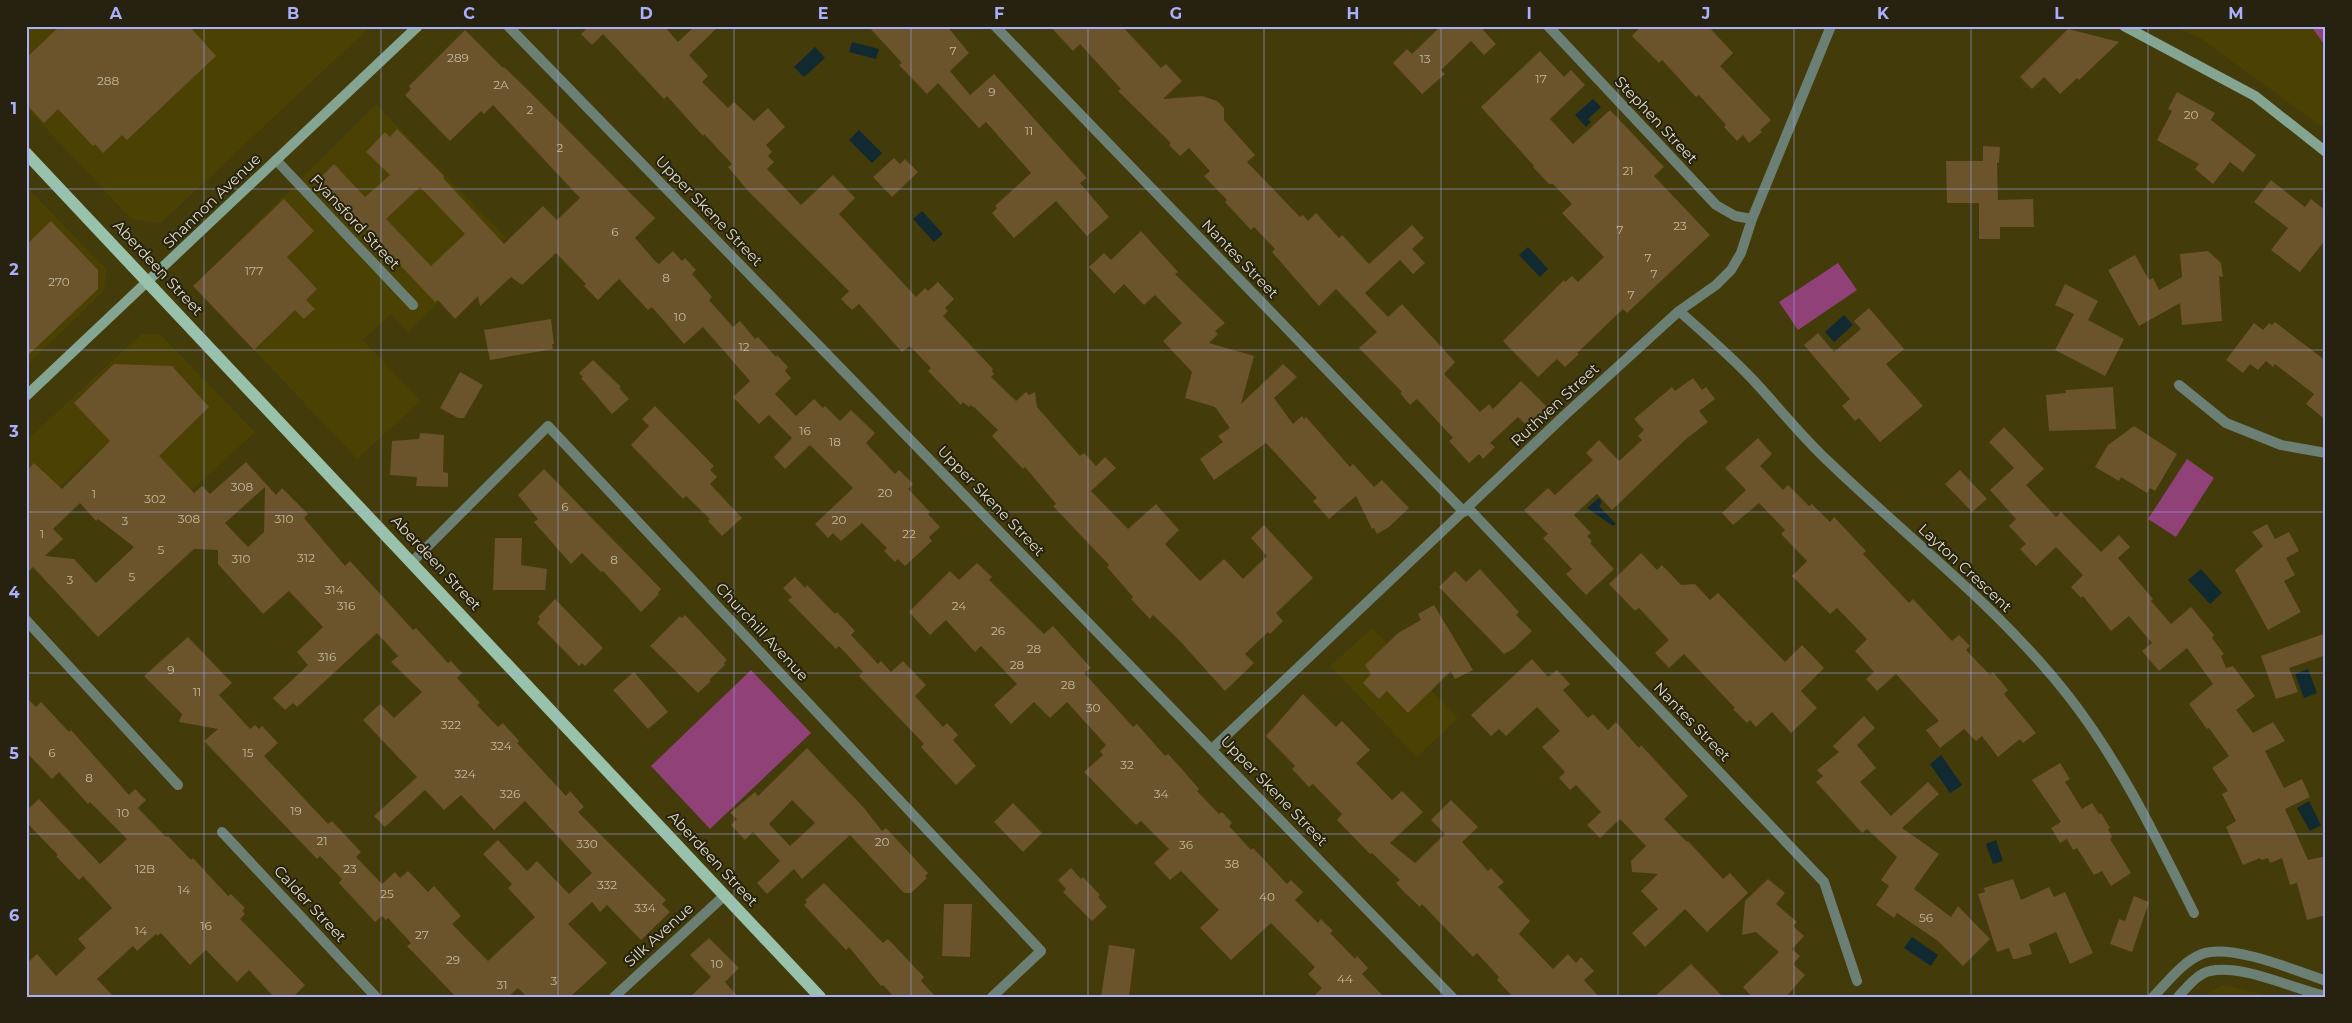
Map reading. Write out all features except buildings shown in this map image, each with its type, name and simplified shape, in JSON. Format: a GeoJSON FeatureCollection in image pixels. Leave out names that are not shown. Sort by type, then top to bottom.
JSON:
{"type":"FeatureCollection","features":[{"type":"Feature","properties":{"kind":"main road","name":"Shannon Avenue"},"geometry":{"type":"LineString","coordinates":[[26,396],[418,26]]}},
{"type":"Feature","properties":{"kind":"main road"},"geometry":{"type":"LineString","coordinates":[[2124,26],[2255,96],[2326,152]]}},
{"type":"Feature","properties":{"kind":"main road","name":"Aberdeen Street"},"geometry":{"type":"LineString","coordinates":[[26,153],[149,281],[820,997]]}},
{"type":"Feature","properties":{"kind":"street","name":"Upper Skene Street"},"geometry":{"type":"LineString","coordinates":[[508,26],[1452,997]]}},
{"type":"Feature","properties":{"kind":"street","name":"Nantes Street"},"geometry":{"type":"LineString","coordinates":[[995,26],[1466,510],[1824,882],[1857,980]]}},
{"type":"Feature","properties":{"kind":"street","name":"Stephen Street"},"geometry":{"type":"LineString","coordinates":[[1548,26],[1716,205],[1735,216],[1752,219]]}},
{"type":"Feature","properties":{"kind":"street","name":"Ruthven Street"},"geometry":{"type":"LineString","coordinates":[[1212,749],[1566,414],[1679,311],[1716,285],[1732,270],[1741,253],[1752,219],[1831,26]]}},
{"type":"Feature","properties":{"kind":"street","name":"Fyansford Street"},"geometry":{"type":"LineString","coordinates":[[276,160],[413,305]]}},
{"type":"Feature","properties":{"kind":"street","name":"Layton Crescent"},"geometry":{"type":"LineString","coordinates":[[1679,311],[1727,354],[1755,382],[1802,436],[1856,488],[1982,599],[2070,698],[2134,793],[2194,914]]}},
{"type":"Feature","properties":{"kind":"street"},"geometry":{"type":"LineString","coordinates":[[2179,386],[2226,423],[2281,445],[2326,453]]}},
{"type":"Feature","properties":{"kind":"street","name":"Churchill Avenue"},"geometry":{"type":"LineString","coordinates":[[412,562],[548,426],[1041,951],[992,997]]}},
{"type":"Feature","properties":{"kind":"street"},"geometry":{"type":"LineString","coordinates":[[26,620],[178,784]]}},
{"type":"Feature","properties":{"kind":"street","name":"Calder Street"},"geometry":{"type":"LineString","coordinates":[[222,832],[376,997]]}},
{"type":"Feature","properties":{"kind":"street","name":"Silk Avenue"},"geometry":{"type":"LineString","coordinates":[[614,997],[725,895]]}},
{"type":"Feature","properties":{"kind":"street"},"geometry":{"type":"LineString","coordinates":[[2153,997],[2186,964],[2203,954],[2230,952],[2255,957],[2326,981]]}},
{"type":"Feature","properties":{"kind":"street"},"geometry":{"type":"LineString","coordinates":[[2178,997],[2196,978],[2209,971],[2228,970],[2251,974],[2326,996]]}},
{"type":"Feature","properties":{"kind":"shaded area"},"geometry":{"type":"Polygon","coordinates":[[[26,26],[371,26],[160,224],[131,219],[26,107],[26,26]]]}},
{"type":"Feature","properties":{"kind":"shaded area"},"geometry":{"type":"Polygon","coordinates":[[[2171,26],[2326,26],[2326,130],[2199,37],[2171,26]]]}},
{"type":"Feature","properties":{"kind":"shaded area"},"geometry":{"type":"Polygon","coordinates":[[[2311,26],[2326,26],[2326,47],[2311,26]]]}},
{"type":"Feature","properties":{"kind":"shaded area"},"geometry":{"type":"Polygon","coordinates":[[[376,104],[506,238],[408,332],[391,314],[363,340],[421,401],[357,459],[194,286],[376,104]]]}},
{"type":"Feature","properties":{"kind":"shaded area"},"geometry":{"type":"Polygon","coordinates":[[[26,186],[106,269],[104,291],[26,366],[26,186]]]}},
{"type":"Feature","properties":{"kind":"shaded area"},"geometry":{"type":"Polygon","coordinates":[[[1838,263],[1857,290],[1798,330],[1779,302],[1838,263]]]}},
{"type":"Feature","properties":{"kind":"shaded area"},"geometry":{"type":"Polygon","coordinates":[[[141,334],[160,334],[255,432],[159,520],[96,453],[26,519],[26,441],[141,334]]]}},
{"type":"Feature","properties":{"kind":"shaded area"},"geometry":{"type":"Polygon","coordinates":[[[2187,459],[2214,478],[2176,537],[2148,519],[2187,459]]]}},
{"type":"Feature","properties":{"kind":"shaded area"},"geometry":{"type":"Polygon","coordinates":[[[1372,628],[1458,718],[1417,757],[1330,666],[1372,628]]]}},
{"type":"Feature","properties":{"kind":"shaded area"},"geometry":{"type":"Polygon","coordinates":[[[751,670],[811,733],[710,829],[651,766],[751,670]]]}},
{"type":"Feature","properties":{"kind":"shaded area"},"geometry":{"type":"Polygon","coordinates":[[[2223,985],[2263,994],[2273,997],[2201,997],[2223,985]]]}},
{"type":"Feature","properties":{"kind":"water"},"geometry":{"type":"Polygon","coordinates":[[[852,42],[879,49],[876,59],[849,52],[852,42]]]}},
{"type":"Feature","properties":{"kind":"water"},"geometry":{"type":"Polygon","coordinates":[[[815,47],[825,58],[804,77],[794,67],[815,47]]]}},
{"type":"Feature","properties":{"kind":"water"},"geometry":{"type":"Polygon","coordinates":[[[1593,99],[1601,107],[1588,119],[1591,122],[1586,127],[1575,115],[1593,99]]]}},
{"type":"Feature","properties":{"kind":"water"},"geometry":{"type":"Polygon","coordinates":[[[859,130],[882,153],[872,163],[849,140],[859,130]]]}},
{"type":"Feature","properties":{"kind":"water"},"geometry":{"type":"Polygon","coordinates":[[[922,211],[943,234],[934,242],[913,219],[922,211]]]}},
{"type":"Feature","properties":{"kind":"water"},"geometry":{"type":"Polygon","coordinates":[[[1528,247],[1548,269],[1540,277],[1519,255],[1528,247]]]}},
{"type":"Feature","properties":{"kind":"water"},"geometry":{"type":"Polygon","coordinates":[[[1844,315],[1853,325],[1834,342],[1825,332],[1844,315]]]}},
{"type":"Feature","properties":{"kind":"water"},"geometry":{"type":"Polygon","coordinates":[[[1599,498],[1602,502],[1599,506],[1616,524],[1613,526],[1587,508],[1599,498]]]}},
{"type":"Feature","properties":{"kind":"water"},"geometry":{"type":"Polygon","coordinates":[[[2201,569],[2222,593],[2210,604],[2188,580],[2201,569]]]}},
{"type":"Feature","properties":{"kind":"water"},"geometry":{"type":"Polygon","coordinates":[[[2308,669],[2317,693],[2304,698],[2295,674],[2308,669]]]}},
{"type":"Feature","properties":{"kind":"water"},"geometry":{"type":"Polygon","coordinates":[[[1941,755],[1962,785],[1950,793],[1930,764],[1941,755]]]}},
{"type":"Feature","properties":{"kind":"water"},"geometry":{"type":"Polygon","coordinates":[[[2309,801],[2321,825],[2310,831],[2297,808],[2309,801]]]}},
{"type":"Feature","properties":{"kind":"water"},"geometry":{"type":"Polygon","coordinates":[[[1996,840],[2003,861],[1993,864],[1986,844],[1996,840]]]}},
{"type":"Feature","properties":{"kind":"water"},"geometry":{"type":"Polygon","coordinates":[[[1912,937],[1938,955],[1931,966],[1904,948],[1912,937]]]}}]}
